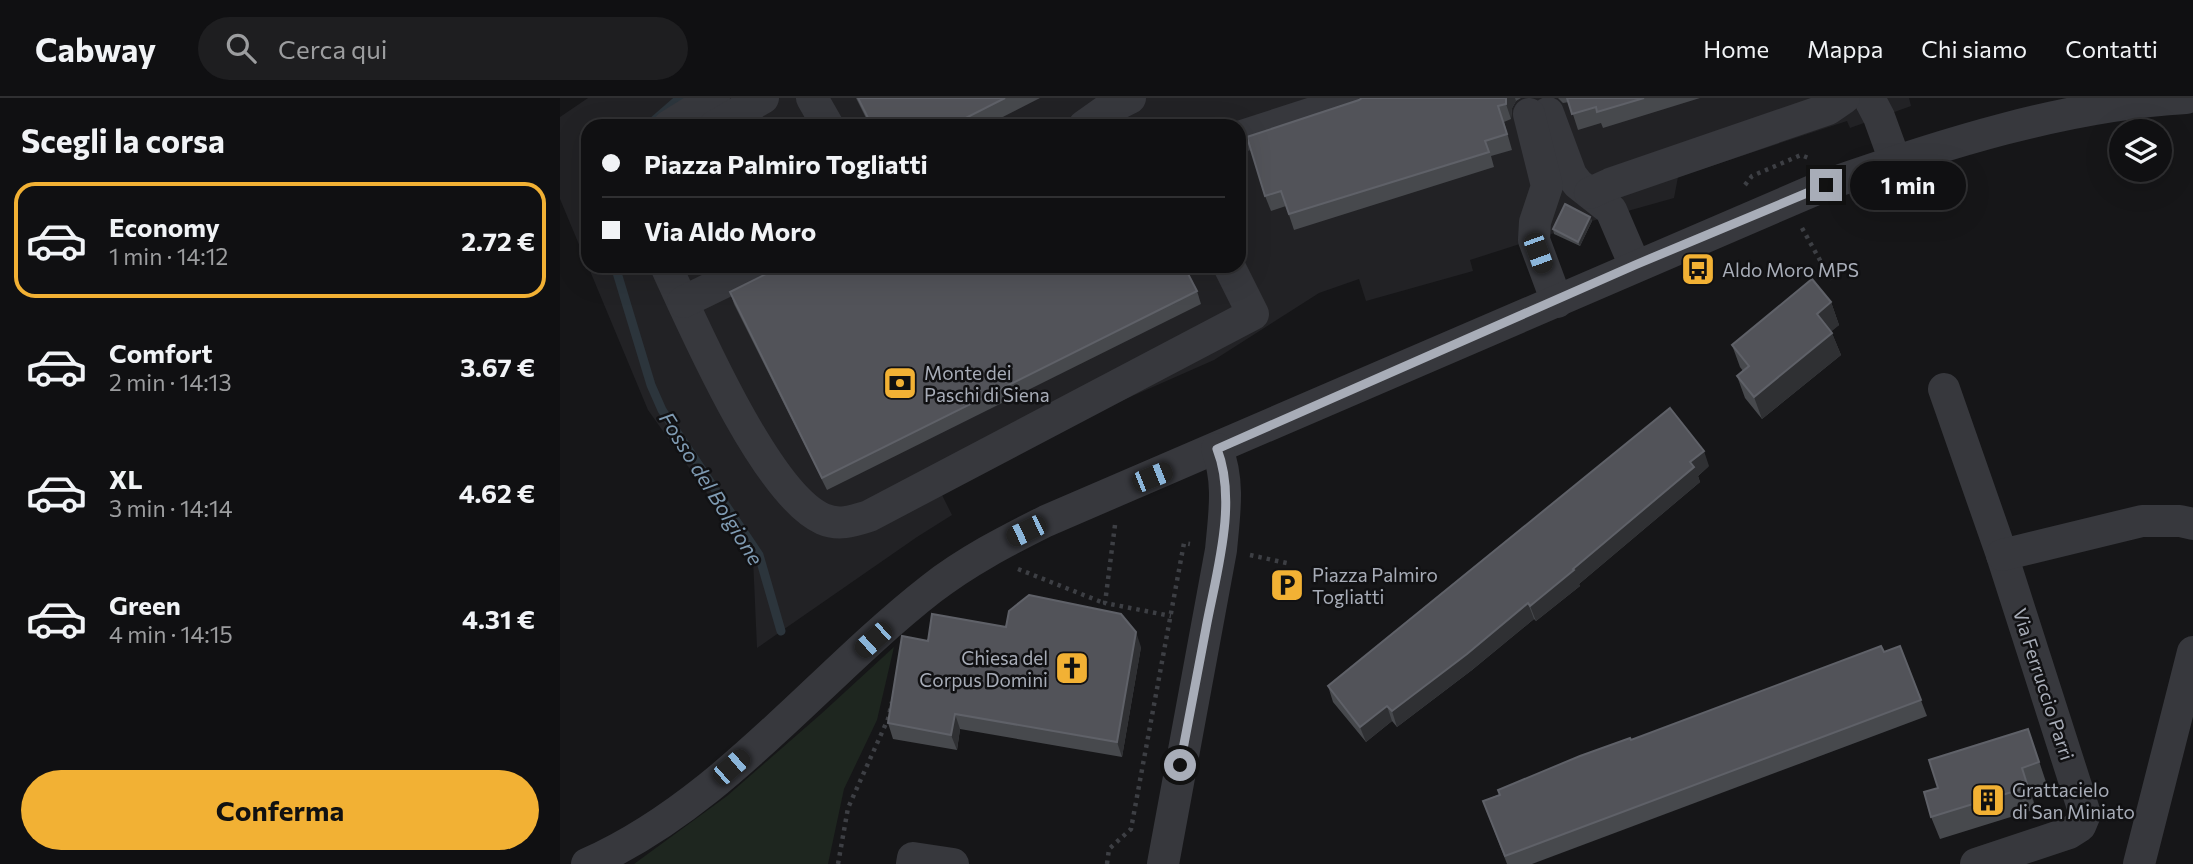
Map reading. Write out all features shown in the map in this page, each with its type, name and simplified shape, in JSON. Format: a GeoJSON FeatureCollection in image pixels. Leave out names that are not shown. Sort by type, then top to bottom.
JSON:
{"type":"FeatureCollection","features":[{"type":"Feature","properties":{"kind":"street"},"geometry":{"type":"LineString","coordinates":[[688,119],[763,98]]}},
{"type":"Feature","properties":{"kind":"street"},"geometry":{"type":"LineString","coordinates":[[812,98],[824,119]]}},
{"type":"Feature","properties":{"kind":"street"},"geometry":{"type":"LineString","coordinates":[[1094,119],[1130,98]]}},
{"type":"Feature","properties":{"kind":"street"},"geometry":{"type":"LineString","coordinates":[[1246,135],[1359,98]]}},
{"type":"Feature","properties":{"kind":"street"},"geometry":{"type":"LineString","coordinates":[[1869,98],[1895,161]]}},
{"type":"Feature","properties":{"kind":"street"},"geometry":{"type":"LineString","coordinates":[[587,864],[651,831],[701,793],[910,606],[956,571],[989,550],[1046,522],[1557,302],[1635,265],[1826,185],[1895,161],[2046,120],[2136,103],[2189,98]]}},
{"type":"Feature","properties":{"kind":"street"},"geometry":{"type":"LineString","coordinates":[[1590,193],[1836,104]]}},
{"type":"Feature","properties":{"kind":"street"},"geometry":{"type":"LineString","coordinates":[[1557,302],[1534,240],[1535,222],[1547,186],[1538,111],[1570,175],[1611,210],[1635,265]]}},
{"type":"Feature","properties":{"kind":"street"},"geometry":{"type":"LineString","coordinates":[[669,273],[740,417],[786,487],[803,506],[821,519],[836,523],[869,516],[1253,313],[1233,273]]}},
{"type":"Feature","properties":{"kind":"street"},"geometry":{"type":"LineString","coordinates":[[683,302],[743,273]]}},
{"type":"Feature","properties":{"kind":"street","name":"Via Ferruccio Parri"},"geometry":{"type":"LineString","coordinates":[[1944,389],[2002,555],[2085,814],[2080,826],[2069,833],[1976,864]]}},
{"type":"Feature","properties":{"kind":"street"},"geometry":{"type":"LineString","coordinates":[[1163,864],[1221,550],[1225,483],[1224,467],[1217,449]]}},
{"type":"Feature","properties":{"kind":"street"},"geometry":{"type":"LineString","coordinates":[[2002,555],[2142,521],[2180,521],[2193,524]]}},
{"type":"Feature","properties":{"kind":"street"},"geometry":{"type":"LineString","coordinates":[[2139,864],[2193,652]]}},
{"type":"Feature","properties":{"kind":"street"},"geometry":{"type":"LineString","coordinates":[[912,864],[913,858],[953,864]]}},
{"type":"Feature","properties":{"kind":"path"},"geometry":{"type":"LineString","coordinates":[[1739,193],[1752,176],[1801,155],[1818,162]]}},
{"type":"Feature","properties":{"kind":"path"},"geometry":{"type":"LineString","coordinates":[[1798,221],[1831,280]]}},
{"type":"Feature","properties":{"kind":"path"},"geometry":{"type":"LineString","coordinates":[[1105,603],[1115,518]]}},
{"type":"Feature","properties":{"kind":"path"},"geometry":{"type":"LineString","coordinates":[[1107,864],[1109,849],[1131,829],[1184,543],[1192,545]]}},
{"type":"Feature","properties":{"kind":"path"},"geometry":{"type":"LineString","coordinates":[[1246,555],[1292,564]]}},
{"type":"Feature","properties":{"kind":"path"},"geometry":{"type":"LineString","coordinates":[[1014,567],[1105,603],[1171,616]]}},
{"type":"Feature","properties":{"kind":"path"},"geometry":{"type":"LineString","coordinates":[[838,864],[848,808],[888,719],[893,695]]}},
{"type":"Feature","properties":{"kind":"shaded area","name":"Monte dei Paschi di Siena"},"geometry":{"type":"Polygon","coordinates":[[[588,98],[1909,98],[1911,106],[1850,128],[1847,121],[1678,177],[1674,198],[1470,260],[1473,271],[1366,301],[1359,279],[1319,293],[1214,360],[1112,405],[942,495],[952,515],[757,648],[753,558],[648,410],[591,273],[1246,273],[1246,119],[581,119],[581,249],[560,199],[560,117],[588,98]]]}},
{"type":"Feature","properties":{"kind":"shaded area"},"geometry":{"type":"Polygon","coordinates":[[[894,647],[877,720],[844,789],[828,864],[634,864],[727,796],[894,647]]]}},
{"type":"Feature","properties":{"kind":"building"},"geometry":{"type":"Polygon","coordinates":[[[858,98],[1005,98],[964,119],[868,119],[858,98]]]}},
{"type":"Feature","properties":{"kind":"building"},"geometry":{"type":"Polygon","coordinates":[[[1362,98],[1506,98],[1506,104],[1498,106],[1507,134],[1485,141],[1489,152],[1289,214],[1281,191],[1265,196],[1247,137],[1362,98]]]}},
{"type":"Feature","properties":{"kind":"building"},"geometry":{"type":"Polygon","coordinates":[[[1567,98],[1644,98],[1597,112],[1596,107],[1572,114],[1567,98]]]}},
{"type":"Feature","properties":{"kind":"building"},"geometry":{"type":"Polygon","coordinates":[[[1565,204],[1590,217],[1578,242],[1553,229],[1565,204]]]}},
{"type":"Feature","properties":{"kind":"building"},"geometry":{"type":"Polygon","coordinates":[[[768,273],[1188,273],[1197,291],[822,478],[730,292],[768,273]]]}},
{"type":"Feature","properties":{"kind":"building"},"geometry":{"type":"Polygon","coordinates":[[[1812,279],[1831,302],[1817,314],[1832,333],[1754,397],[1737,376],[1749,366],[1732,345],[1812,279]]]}},
{"type":"Feature","properties":{"kind":"building"},"geometry":{"type":"Polygon","coordinates":[[[1670,408],[1704,451],[1690,462],[1694,467],[1530,606],[1528,603],[1392,711],[1387,706],[1360,727],[1328,686],[1670,408]]]}},
{"type":"Feature","properties":{"kind":"building"},"geometry":{"type":"Polygon","coordinates":[[[1029,595],[1121,614],[1136,632],[1117,742],[955,714],[951,735],[888,723],[902,636],[928,641],[932,614],[1006,627],[1009,611],[1029,595]]]}},
{"type":"Feature","properties":{"kind":"building"},"geometry":{"type":"Polygon","coordinates":[[[1881,646],[1884,652],[1900,646],[1921,700],[1505,856],[1483,801],[1500,795],[1498,790],[1580,756],[1630,738],[1631,740],[1881,646]]]}},
{"type":"Feature","properties":{"kind":"building"},"geometry":{"type":"Polygon","coordinates":[[[2028,729],[2039,762],[2022,768],[2028,787],[1931,817],[1924,792],[1938,788],[1929,760],[2028,729]]]}},
{"type":"Feature","properties":{"kind":"waterway","name":"Fosso del Bolgione"},"geometry":{"type":"LineString","coordinates":[[656,119],[680,98]]}},
{"type":"Feature","properties":{"kind":"waterway","name":"Fosso del Bolgione"},"geometry":{"type":"LineString","coordinates":[[617,273],[651,385],[662,410],[759,555],[781,631]]}},
{"type":"Feature","properties":{"kind":"place","name":"Aldo Moro MPS"},"geometry":{"type":"Point","coordinates":[1698,269]}},
{"type":"Feature","properties":{"kind":"place","name":"Monte dei Paschi di Siena"},"geometry":{"type":"Point","coordinates":[900,383]}},
{"type":"Feature","properties":{"kind":"place","name":"Piazza Palmiro Togliatti"},"geometry":{"type":"Point","coordinates":[1287,585]}},
{"type":"Feature","properties":{"kind":"place","name":"Chiesa del Corpus Domini"},"geometry":{"type":"Point","coordinates":[1072,668]}},
{"type":"Feature","properties":{"kind":"place","name":"Grattacielo di San Miniato"},"geometry":{"type":"Point","coordinates":[1988,800]}},
{"type":"Feature","properties":{"kind":"route"},"geometry":{"type":"LineString","coordinates":[[1180,765],[1221,550],[1225,483],[1224,467],[1217,449],[1557,302],[1635,265],[1826,185]]}}]}
